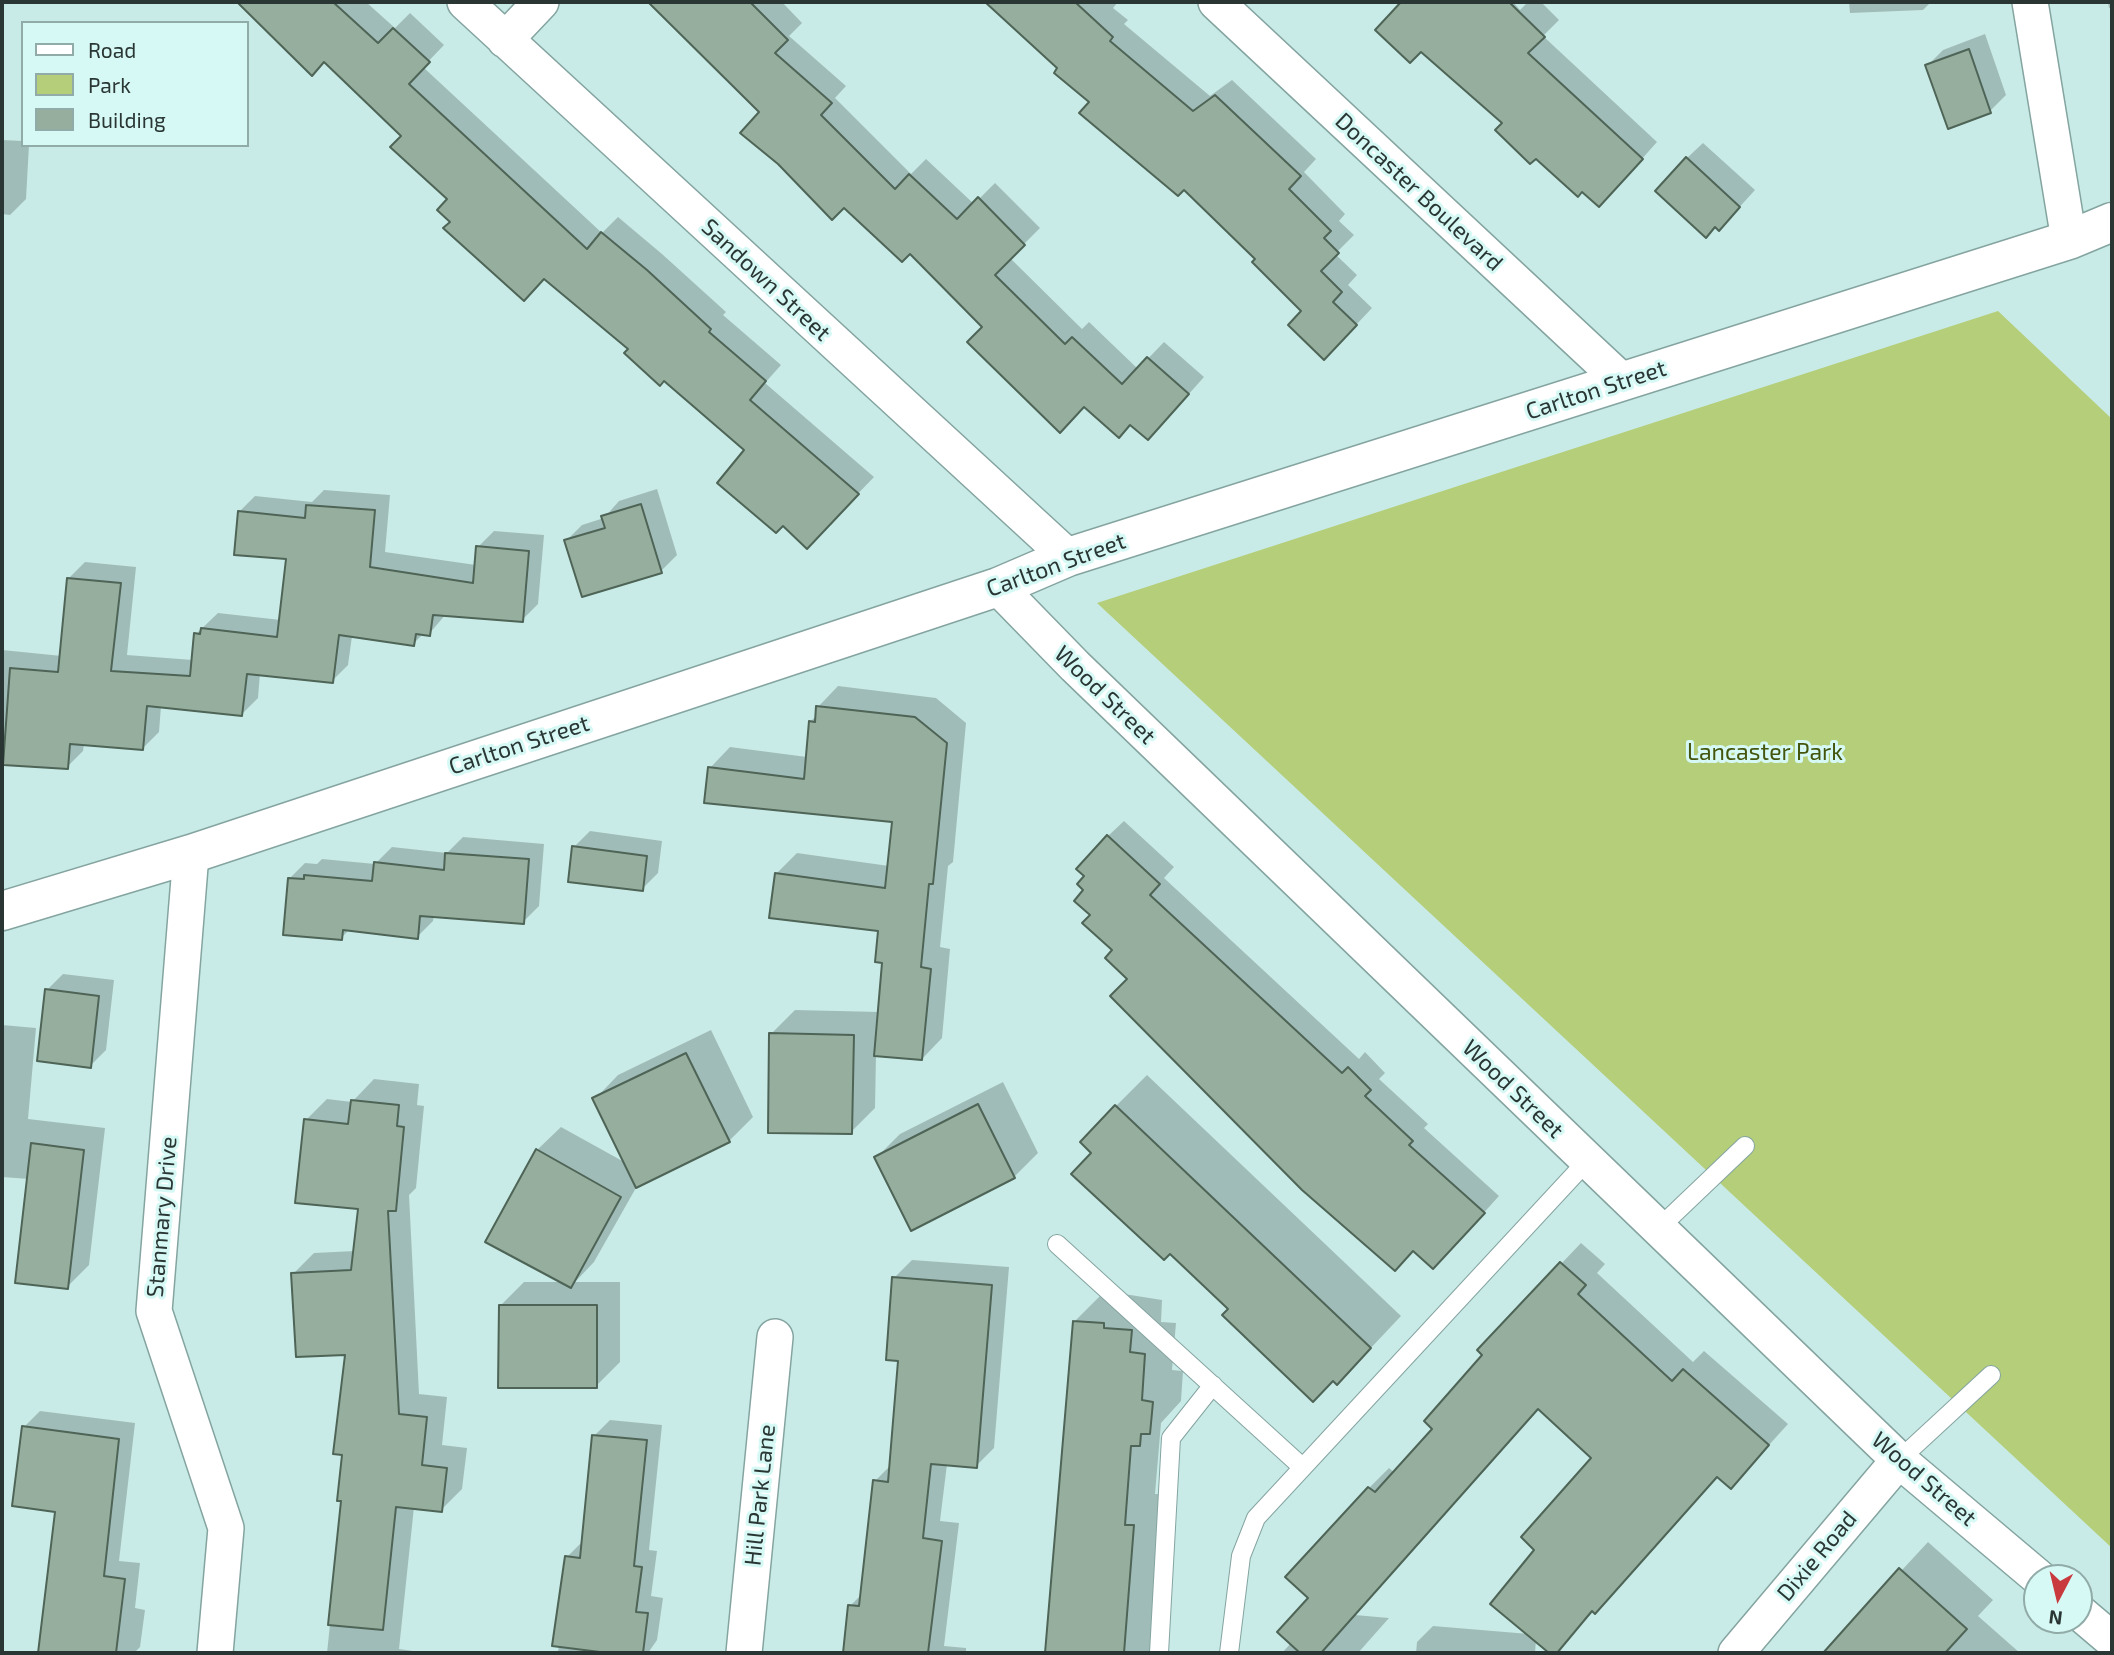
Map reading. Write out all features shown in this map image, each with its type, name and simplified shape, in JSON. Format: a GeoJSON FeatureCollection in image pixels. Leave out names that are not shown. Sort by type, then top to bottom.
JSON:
{"type":"FeatureCollection","features":[{"type":"Feature","properties":{"kind":"main road","name":"Carlton Street"},"geometry":{"type":"LineString","coordinates":[[2,911],[191,854],[998,587],[1068,557],[2069,240],[2112,222]]}},
{"type":"Feature","properties":{"kind":"street","name":"Sandown Street"},"geometry":{"type":"LineString","coordinates":[[465,2],[1068,557]]}},
{"type":"Feature","properties":{"kind":"street"},"geometry":{"type":"LineString","coordinates":[[505,40],[541,2]]}},
{"type":"Feature","properties":{"kind":"street","name":"Doncaster Boulevard"},"geometry":{"type":"LineString","coordinates":[[1216,2],[1623,382]]}},
{"type":"Feature","properties":{"kind":"street"},"geometry":{"type":"LineString","coordinates":[[2030,2],[2069,240]]}},
{"type":"Feature","properties":{"kind":"street","name":"Wood Street"},"geometry":{"type":"LineString","coordinates":[[998,587],[1075,666],[1899,1460],[2023,1565]]}},
{"type":"Feature","properties":{"kind":"street","name":"Stanmary Drive"},"geometry":{"type":"LineString","coordinates":[[191,854],[154,1311],[226,1528],[215,1653]]}},
{"type":"Feature","properties":{"kind":"street","name":"Hill Park Lane"},"geometry":{"type":"LineString","coordinates":[[744,1653],[775,1337]]}},
{"type":"Feature","properties":{"kind":"street","name":"Dixie Road"},"geometry":{"type":"LineString","coordinates":[[1736,1653],[1899,1460]]}},
{"type":"Feature","properties":{"kind":"street"},"geometry":{"type":"LineString","coordinates":[[2093,1624],[2112,1640]]}},
{"type":"Feature","properties":{"kind":"lane"},"geometry":{"type":"LineString","coordinates":[[1660,1227],[1745,1146]]}},
{"type":"Feature","properties":{"kind":"lane"},"geometry":{"type":"LineString","coordinates":[[1229,1653],[1241,1556],[1256,1518],[1301,1466],[1587,1161]]}},
{"type":"Feature","properties":{"kind":"lane"},"geometry":{"type":"LineString","coordinates":[[1058,1244],[1301,1466]]}},
{"type":"Feature","properties":{"kind":"lane"},"geometry":{"type":"LineString","coordinates":[[1899,1460],[1991,1375]]}},
{"type":"Feature","properties":{"kind":"lane"},"geometry":{"type":"LineString","coordinates":[[1159,1653],[1171,1438],[1213,1385]]}},
{"type":"Feature","properties":{"kind":"green space","name":"Lancaster Park"},"geometry":{"type":"Polygon","coordinates":[[[1998,311],[2112,419],[2112,1548],[1097,603],[1998,311]]]}},
{"type":"Feature","properties":{"kind":"building"},"geometry":{"type":"Polygon","coordinates":[[[237,2],[333,2],[378,43],[393,28],[430,62],[409,84],[587,249],[601,232],[647,270],[711,329],[709,332],[766,381],[750,400],[859,494],[807,549],[783,526],[776,533],[717,483],[744,450],[664,381],[660,386],[624,353],[628,349],[544,279],[524,301],[443,228],[450,222],[437,210],[447,199],[390,147],[401,136],[324,62],[312,76],[237,2]]]}},
{"type":"Feature","properties":{"kind":"building"},"geometry":{"type":"Polygon","coordinates":[[[648,2],[750,2],[788,40],[775,53],[832,103],[821,115],[895,189],[909,174],[957,219],[978,197],[1025,245],[995,275],[1065,344],[1072,337],[1122,384],[1147,357],[1189,394],[1148,440],[1130,425],[1119,438],[1084,407],[1060,433],[967,342],[982,327],[910,254],[902,262],[844,208],[832,220],[778,164],[740,133],[759,112],[648,2]]]}},
{"type":"Feature","properties":{"kind":"building"},"geometry":{"type":"Polygon","coordinates":[[[985,2],[1075,2],[1113,37],[1110,41],[1193,111],[1215,95],[1301,176],[1289,189],[1331,231],[1324,238],[1339,253],[1321,271],[1342,292],[1333,302],[1357,325],[1324,360],[1288,325],[1301,311],[1252,262],[1255,259],[1184,190],[1178,196],[1079,113],[1089,102],[1054,73],[1057,68],[985,2]]]}},
{"type":"Feature","properties":{"kind":"building"},"geometry":{"type":"Polygon","coordinates":[[[1401,2],[1509,2],[1545,37],[1528,53],[1643,159],[1599,207],[1582,192],[1578,197],[1536,159],[1530,164],[1495,130],[1502,123],[1421,52],[1410,63],[1375,30],[1401,2]]]}},
{"type":"Feature","properties":{"kind":"building"},"geometry":{"type":"Polygon","coordinates":[[[1969,49],[1991,113],[1948,129],[1925,65],[1969,49]]]}},
{"type":"Feature","properties":{"kind":"building"},"geometry":{"type":"Polygon","coordinates":[[[1686,157],[1740,207],[1719,231],[1715,227],[1706,238],[1655,191],[1686,157]]]}},
{"type":"Feature","properties":{"kind":"building"},"geometry":{"type":"Polygon","coordinates":[[[641,504],[662,573],[582,597],[564,540],[605,528],[601,516],[641,504]]]}},
{"type":"Feature","properties":{"kind":"building"},"geometry":{"type":"Polygon","coordinates":[[[306,505],[375,510],[370,567],[473,583],[476,546],[529,551],[523,622],[433,615],[430,636],[416,634],[414,646],[339,635],[333,683],[247,674],[242,716],[147,706],[143,750],[70,744],[68,769],[3,765],[10,668],[58,672],[67,578],[121,583],[111,671],[190,676],[194,633],[200,634],[201,628],[277,637],[286,559],[234,555],[238,511],[305,518],[306,505]]]}},
{"type":"Feature","properties":{"kind":"building"},"geometry":{"type":"Polygon","coordinates":[[[816,706],[915,717],[947,743],[933,884],[929,884],[921,967],[931,969],[922,1060],[874,1056],[882,963],[875,962],[878,931],[769,918],[775,873],[885,888],[892,822],[704,803],[708,767],[804,779],[809,721],[815,722],[816,706]]]}},
{"type":"Feature","properties":{"kind":"building"},"geometry":{"type":"Polygon","coordinates":[[[1107,835],[1160,884],[1150,895],[1342,1073],[1348,1067],[1371,1090],[1365,1096],[1413,1141],[1409,1145],[1485,1213],[1433,1269],[1413,1251],[1395,1271],[1302,1190],[1110,996],[1127,979],[1105,958],[1112,950],[1082,923],[1090,915],[1074,901],[1083,890],[1077,884],[1084,876],[1076,869],[1107,835]]]}},
{"type":"Feature","properties":{"kind":"building"},"geometry":{"type":"Polygon","coordinates":[[[572,846],[647,856],[643,891],[568,882],[572,846]]]}},
{"type":"Feature","properties":{"kind":"building"},"geometry":{"type":"Polygon","coordinates":[[[445,853],[529,859],[524,924],[420,916],[418,939],[343,930],[342,940],[283,935],[288,878],[304,879],[304,875],[372,881],[374,862],[444,870],[445,853]]]}},
{"type":"Feature","properties":{"kind":"building"},"geometry":{"type":"Polygon","coordinates":[[[45,989],[99,996],[91,1068],[37,1061],[45,989]]]}},
{"type":"Feature","properties":{"kind":"building"},"geometry":{"type":"Polygon","coordinates":[[[769,1033],[854,1035],[852,1134],[768,1133],[769,1033]]]}},
{"type":"Feature","properties":{"kind":"building"},"geometry":{"type":"Polygon","coordinates":[[[686,1053],[730,1142],[636,1188],[592,1098],[686,1053]]]}},
{"type":"Feature","properties":{"kind":"building"},"geometry":{"type":"Polygon","coordinates":[[[351,1100],[399,1105],[397,1126],[404,1127],[396,1211],[388,1211],[399,1414],[427,1417],[422,1465],[447,1468],[442,1512],[396,1507],[383,1630],[328,1625],[341,1501],[337,1501],[342,1455],[333,1454],[345,1355],[296,1357],[291,1273],[351,1270],[358,1209],[295,1203],[304,1119],[348,1124],[351,1100]]]}},
{"type":"Feature","properties":{"kind":"building"},"geometry":{"type":"Polygon","coordinates":[[[978,1104],[1015,1178],[911,1231],[874,1157],[978,1104]]]}},
{"type":"Feature","properties":{"kind":"building"},"geometry":{"type":"Polygon","coordinates":[[[1115,1105],[1371,1348],[1337,1385],[1333,1381],[1313,1402],[1222,1315],[1228,1309],[1170,1254],[1164,1260],[1071,1174],[1091,1153],[1080,1142],[1115,1105]]]}},
{"type":"Feature","properties":{"kind":"building"},"geometry":{"type":"Polygon","coordinates":[[[31,1143],[84,1150],[68,1289],[15,1283],[31,1143]]]}},
{"type":"Feature","properties":{"kind":"building"},"geometry":{"type":"Polygon","coordinates":[[[536,1149],[621,1197],[571,1288],[485,1242],[536,1149]]]}},
{"type":"Feature","properties":{"kind":"building"},"geometry":{"type":"Polygon","coordinates":[[[1560,1262],[1586,1285],[1578,1294],[1672,1381],[1683,1369],[1769,1445],[1731,1489],[1717,1477],[1595,1614],[1592,1611],[1557,1653],[1549,1653],[1490,1604],[1534,1550],[1521,1537],[1591,1458],[1538,1409],[1321,1653],[1300,1653],[1277,1632],[1308,1598],[1285,1577],[1368,1487],[1375,1492],[1432,1429],[1424,1421],[1482,1355],[1477,1350],[1560,1262]]]}},
{"type":"Feature","properties":{"kind":"building"},"geometry":{"type":"Polygon","coordinates":[[[892,1277],[992,1285],[977,1468],[931,1464],[923,1538],[942,1541],[928,1653],[843,1653],[848,1605],[859,1606],[873,1480],[888,1482],[898,1361],[886,1360],[892,1277]]]}},
{"type":"Feature","properties":{"kind":"building"},"geometry":{"type":"Polygon","coordinates":[[[499,1305],[597,1305],[597,1388],[498,1388],[499,1305]]]}},
{"type":"Feature","properties":{"kind":"building"},"geometry":{"type":"Polygon","coordinates":[[[1073,1321],[1104,1323],[1104,1328],[1132,1330],[1130,1352],[1145,1354],[1142,1400],[1153,1402],[1150,1434],[1141,1434],[1140,1446],[1131,1446],[1125,1525],[1134,1525],[1124,1653],[1045,1653],[1073,1321]]]}},
{"type":"Feature","properties":{"kind":"building"},"geometry":{"type":"Polygon","coordinates":[[[22,1426],[119,1439],[104,1576],[125,1579],[116,1653],[38,1653],[55,1512],[12,1506],[22,1426]]]}},
{"type":"Feature","properties":{"kind":"building"},"geometry":{"type":"Polygon","coordinates":[[[592,1435],[647,1440],[634,1566],[642,1567],[636,1612],[648,1613],[643,1653],[608,1653],[552,1646],[565,1556],[580,1558],[592,1435]]]}},
{"type":"Feature","properties":{"kind":"building"},"geometry":{"type":"Polygon","coordinates":[[[1899,1568],[1967,1629],[1945,1653],[1823,1653],[1899,1568]]]}}]}
